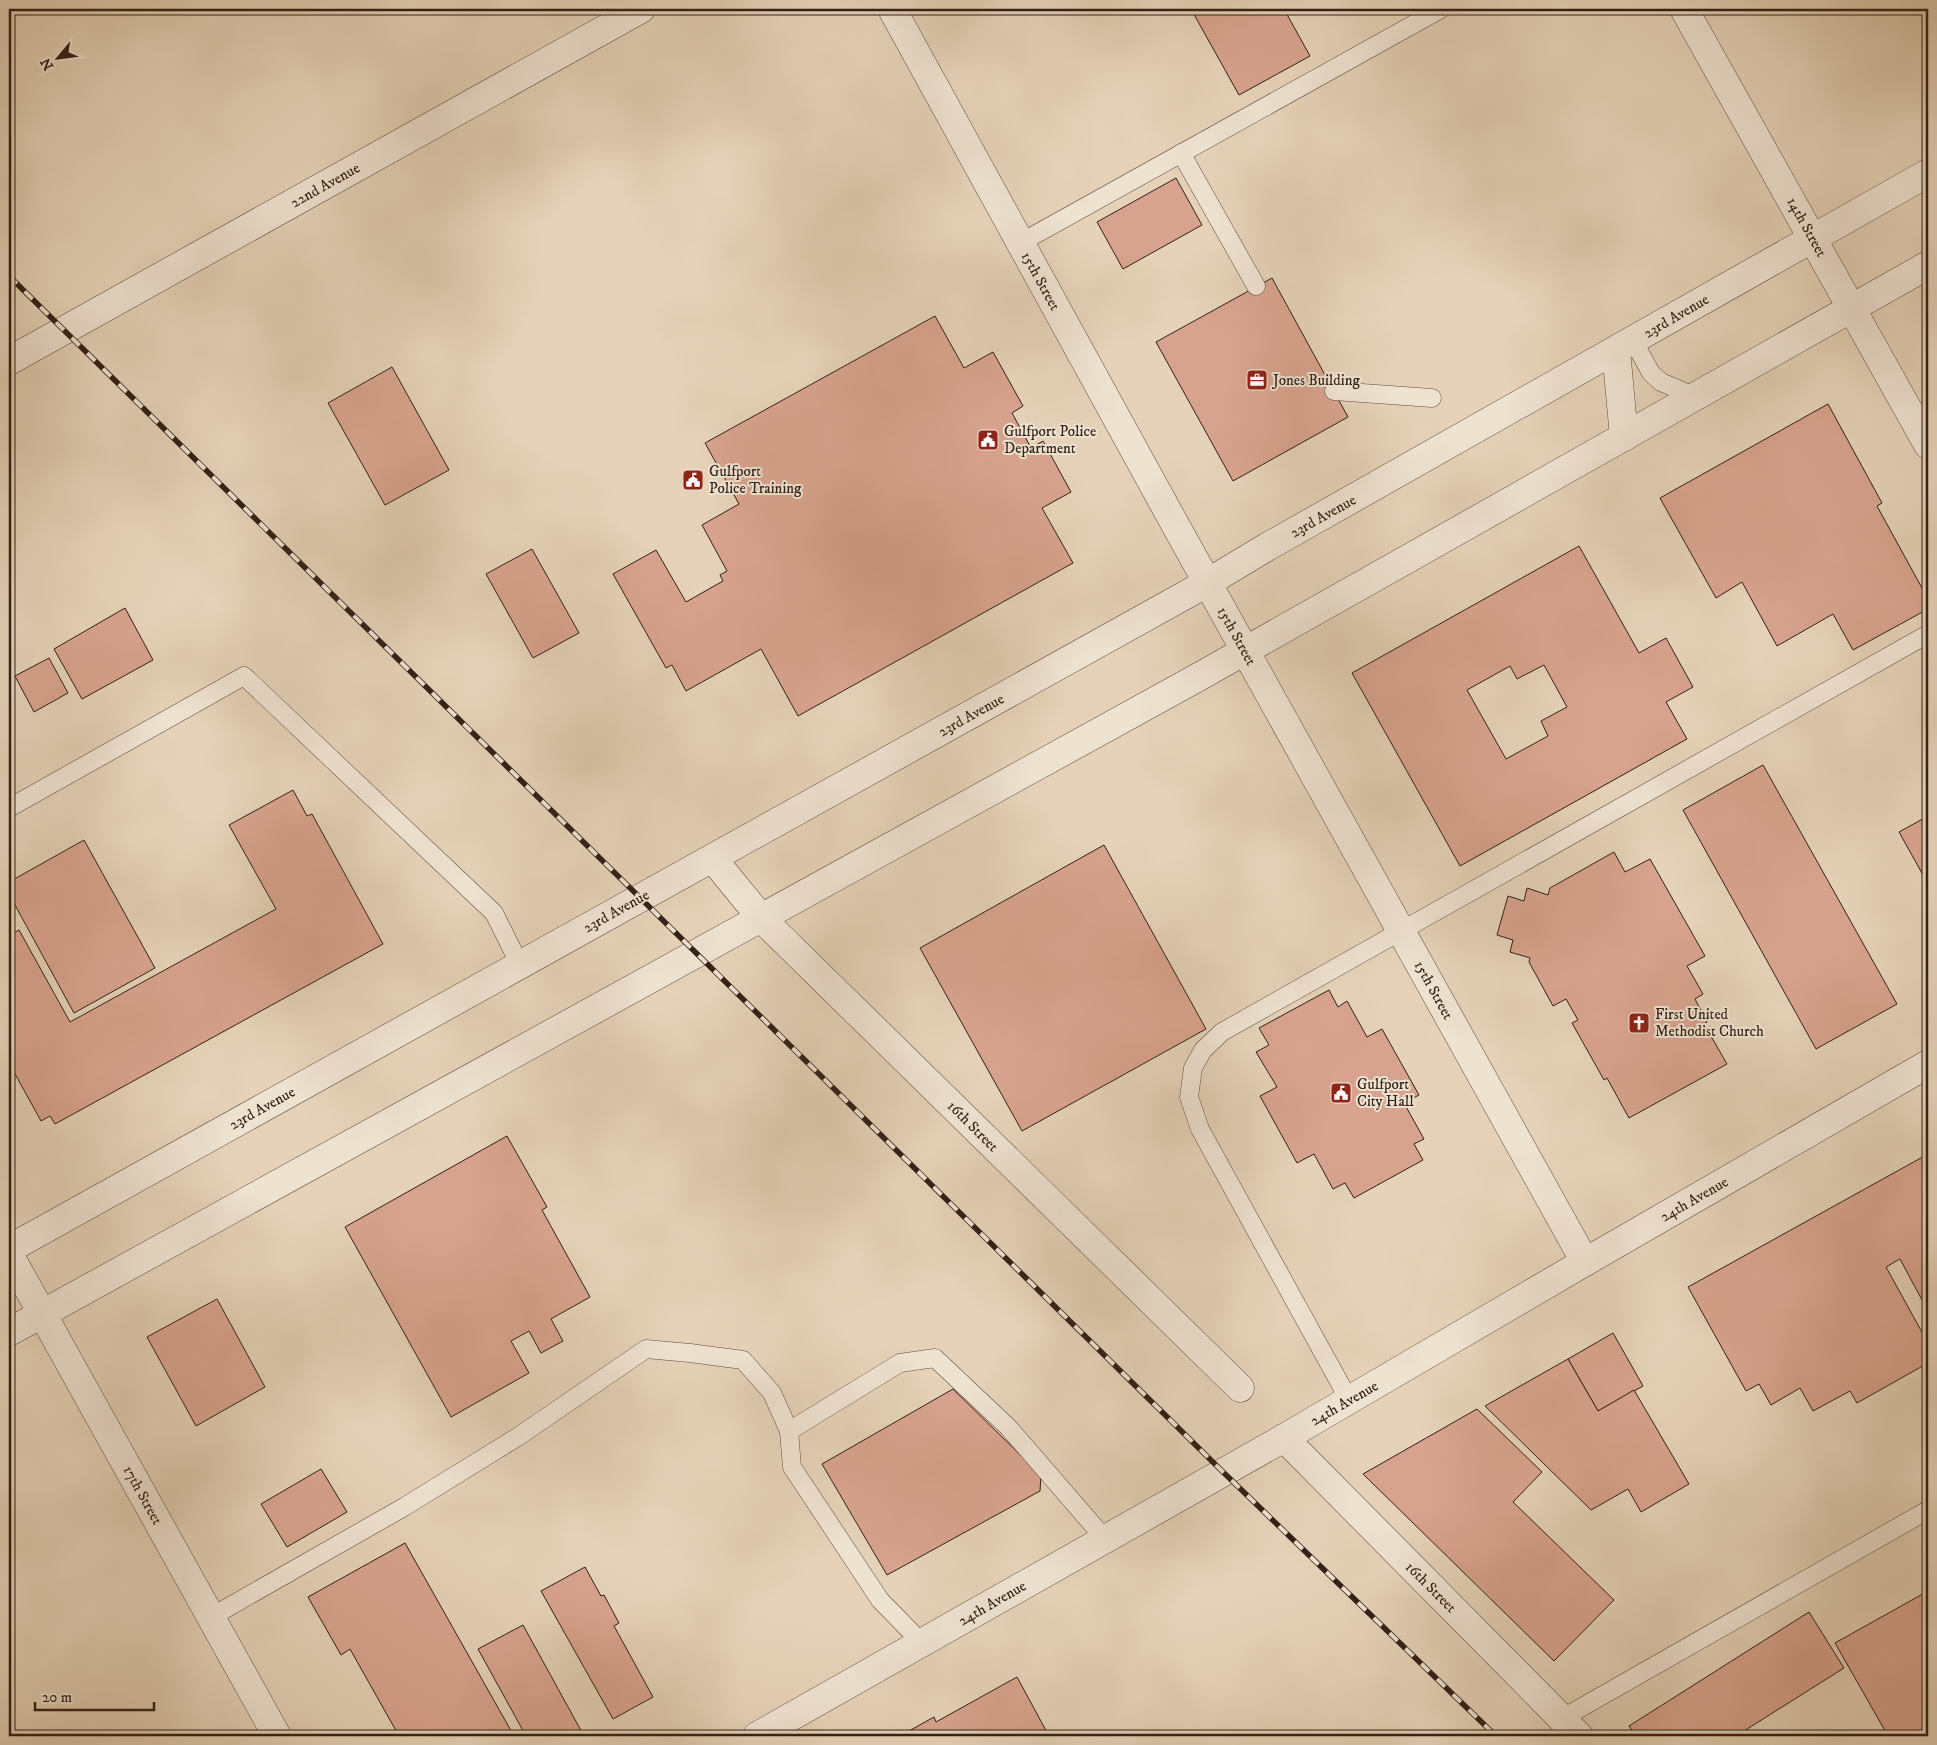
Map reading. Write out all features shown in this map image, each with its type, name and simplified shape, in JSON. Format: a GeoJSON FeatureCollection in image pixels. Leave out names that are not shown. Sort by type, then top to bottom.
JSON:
{"type":"FeatureCollection","features":[{"type":"Feature","properties":{"kind":"street","name":"22nd Avenue"},"geometry":{"type":"LineString","coordinates":[[9,361],[641,9]]}},
{"type":"Feature","properties":{"kind":"street","name":"15th Street"},"geometry":{"type":"LineString","coordinates":[[892,9],[1207,583],[1585,1262]]}},
{"type":"Feature","properties":{"kind":"street","name":"14th Street"},"geometry":{"type":"LineString","coordinates":[[1684,9],[1928,445]]}},
{"type":"Feature","properties":{"kind":"street","name":"23rd Avenue"},"geometry":{"type":"LineString","coordinates":[[9,1249],[1207,583],[1267,547],[1928,173]]}},
{"type":"Feature","properties":{"kind":"street"},"geometry":{"type":"LineString","coordinates":[[9,1332],[762,919],[1245,650],[1928,265]]}},
{"type":"Feature","properties":{"kind":"street"},"geometry":{"type":"LineString","coordinates":[[1624,437],[1625,345]]}},
{"type":"Feature","properties":{"kind":"street","name":"16th Street"},"geometry":{"type":"LineString","coordinates":[[712,858],[762,919],[1240,1388]]}},
{"type":"Feature","properties":{"kind":"street","name":"24th Avenue"},"geometry":{"type":"LineString","coordinates":[[774,1732],[922,1643],[1284,1438],[1928,1064]]}},
{"type":"Feature","properties":{"kind":"street","name":"17th Street"},"geometry":{"type":"LineString","coordinates":[[9,1254],[277,1736]]}},
{"type":"Feature","properties":{"kind":"street","name":"16th Street"},"geometry":{"type":"LineString","coordinates":[[1284,1438],[1570,1728]]}},
{"type":"Feature","properties":{"kind":"lane"},"geometry":{"type":"LineString","coordinates":[[1020,243],[1441,9]]}},
{"type":"Feature","properties":{"kind":"lane"},"geometry":{"type":"LineString","coordinates":[[1181,153],[1256,286]]}},
{"type":"Feature","properties":{"kind":"lane"},"geometry":{"type":"LineString","coordinates":[[1625,345],[1650,373],[1661,382],[1696,397]]}},
{"type":"Feature","properties":{"kind":"lane"},"geometry":{"type":"LineString","coordinates":[[1334,391],[1432,398]]}},
{"type":"Feature","properties":{"kind":"lane"},"geometry":{"type":"LineString","coordinates":[[1349,1400],[1200,1129],[1189,1097],[1193,1068],[1203,1050],[1222,1032],[1928,634]]}},
{"type":"Feature","properties":{"kind":"lane"},"geometry":{"type":"LineString","coordinates":[[9,808],[244,676],[494,913],[520,965]]}},
{"type":"Feature","properties":{"kind":"lane"},"geometry":{"type":"LineString","coordinates":[[211,1617],[437,1487],[519,1436],[646,1349],[743,1360],[772,1393],[789,1431],[792,1468],[877,1596],[922,1643]]}},
{"type":"Feature","properties":{"kind":"lane"},"geometry":{"type":"LineString","coordinates":[[789,1431],[900,1363],[934,1358],[1009,1428],[1105,1538]]}},
{"type":"Feature","properties":{"kind":"lane"},"geometry":{"type":"LineString","coordinates":[[1570,1728],[1928,1510]]}},
{"type":"Feature","properties":{"kind":"building"},"geometry":{"type":"Polygon","coordinates":[[[1191,9],[1284,9],[1310,56],[1239,95],[1191,9]]]}},
{"type":"Feature","properties":{"kind":"building"},"geometry":{"type":"Polygon","coordinates":[[[1176,178],[1202,225],[1123,269],[1097,222],[1176,178]]]}},
{"type":"Feature","properties":{"kind":"building"},"geometry":{"type":"Polygon","coordinates":[[[1272,278],[1348,417],[1233,481],[1156,342],[1272,278]]]}},
{"type":"Feature","properties":{"kind":"building"},"geometry":{"type":"Polygon","coordinates":[[[935,316],[964,368],[993,352],[1023,406],[1012,413],[1031,448],[1043,441],[1071,492],[1042,508],[1073,563],[798,716],[761,649],[686,691],[672,665],[666,668],[613,574],[656,550],[686,602],[723,581],[720,575],[727,571],[702,525],[739,504],[705,443],[935,316]]]}},
{"type":"Feature","properties":{"kind":"building"},"geometry":{"type":"Polygon","coordinates":[[[392,367],[449,470],[385,505],[328,403],[392,367]]]}},
{"type":"Feature","properties":{"kind":"building"},"geometry":{"type":"Polygon","coordinates":[[[1828,404],[1882,503],[1877,506],[1928,599],[1928,609],[1853,650],[1833,614],[1777,646],[1742,582],[1716,598],[1660,498],[1828,404]]]}},
{"type":"Feature","properties":{"kind":"building"},"geometry":{"type":"Polygon","coordinates":[[[1579,546],[1639,653],[1666,638],[1693,687],[1666,702],[1687,739],[1460,866],[1352,673],[1579,546]],[[1544,665],[1517,679],[1510,666],[1467,690],[1506,759],[1548,736],[1541,721],[1567,707],[1544,665]]]}},
{"type":"Feature","properties":{"kind":"building"},"geometry":{"type":"Polygon","coordinates":[[[532,549],[579,633],[533,658],[486,574],[532,549]]]}},
{"type":"Feature","properties":{"kind":"building"},"geometry":{"type":"Polygon","coordinates":[[[125,608],[153,660],[82,699],[54,649],[125,608]]]}},
{"type":"Feature","properties":{"kind":"building"},"geometry":{"type":"Polygon","coordinates":[[[49,658],[68,693],[34,712],[15,676],[49,658]]]}},
{"type":"Feature","properties":{"kind":"building"},"geometry":{"type":"Polygon","coordinates":[[[1763,765],[1897,1004],[1816,1049],[1683,810],[1763,765]]]}},
{"type":"Feature","properties":{"kind":"building"},"geometry":{"type":"Polygon","coordinates":[[[293,790],[307,816],[312,814],[383,944],[55,1124],[50,1116],[41,1121],[9,1063],[9,936],[19,930],[70,1022],[276,909],[229,825],[293,790]]]}},
{"type":"Feature","properties":{"kind":"building"},"geometry":{"type":"Polygon","coordinates":[[[1928,816],[1928,884],[1899,832],[1928,816]]]}},
{"type":"Feature","properties":{"kind":"building"},"geometry":{"type":"Polygon","coordinates":[[[84,840],[155,968],[74,1013],[9,894],[9,882],[84,840]]]}},
{"type":"Feature","properties":{"kind":"building"},"geometry":{"type":"Polygon","coordinates":[[[1104,845],[1206,1029],[1022,1131],[920,948],[1104,845]]]}},
{"type":"Feature","properties":{"kind":"building"},"geometry":{"type":"Polygon","coordinates":[[[1614,852],[1625,872],[1650,859],[1705,956],[1687,966],[1703,994],[1695,999],[1707,1022],[1704,1024],[1727,1064],[1629,1118],[1607,1078],[1604,1080],[1572,1023],[1578,1020],[1566,999],[1553,1006],[1529,962],[1530,958],[1510,952],[1513,940],[1497,935],[1508,896],[1524,901],[1527,888],[1548,895],[1550,888],[1614,852]]]}},
{"type":"Feature","properties":{"kind":"building"},"geometry":{"type":"Polygon","coordinates":[[[1329,990],[1338,1007],[1347,1001],[1367,1037],[1382,1029],[1419,1095],[1404,1103],[1424,1139],[1414,1144],[1423,1160],[1354,1198],[1345,1183],[1333,1189],[1314,1154],[1297,1163],[1260,1096],[1277,1087],[1256,1052],[1269,1045],[1259,1028],[1329,990]]]}},
{"type":"Feature","properties":{"kind":"building"},"geometry":{"type":"Polygon","coordinates":[[[507,1136],[547,1207],[542,1210],[590,1297],[551,1319],[563,1341],[541,1353],[529,1331],[511,1341],[529,1373],[451,1417],[345,1227],[507,1136]]]}},
{"type":"Feature","properties":{"kind":"building"},"geometry":{"type":"Polygon","coordinates":[[[1928,1154],[1928,1311],[1900,1259],[1886,1267],[1928,1343],[1928,1363],[1857,1403],[1850,1391],[1813,1411],[1800,1388],[1771,1405],[1759,1384],[1746,1391],[1688,1287],[1928,1154]]]}},
{"type":"Feature","properties":{"kind":"building"},"geometry":{"type":"Polygon","coordinates":[[[217,1299],[265,1387],[196,1426],[147,1337],[217,1299]]]}},
{"type":"Feature","properties":{"kind":"building"},"geometry":{"type":"Polygon","coordinates":[[[1613,1333],[1643,1386],[1598,1411],[1568,1359],[1613,1333]]]}},
{"type":"Feature","properties":{"kind":"building"},"geometry":{"type":"Polygon","coordinates":[[[1568,1359],[1598,1411],[1634,1390],[1689,1484],[1641,1512],[1628,1489],[1591,1510],[1485,1406],[1568,1359]]]}},
{"type":"Feature","properties":{"kind":"building"},"geometry":{"type":"Polygon","coordinates":[[[953,1389],[1041,1475],[1040,1491],[887,1575],[822,1464],[953,1389]]]}},
{"type":"Feature","properties":{"kind":"building"},"geometry":{"type":"Polygon","coordinates":[[[1477,1409],[1542,1472],[1513,1502],[1614,1600],[1554,1661],[1363,1474],[1477,1409]]]}},
{"type":"Feature","properties":{"kind":"building"},"geometry":{"type":"Polygon","coordinates":[[[321,1469],[347,1512],[287,1547],[261,1504],[321,1469]]]}},
{"type":"Feature","properties":{"kind":"building"},"geometry":{"type":"Polygon","coordinates":[[[405,1543],[514,1736],[399,1736],[350,1649],[341,1655],[308,1597],[405,1543]]]}},
{"type":"Feature","properties":{"kind":"building"},"geometry":{"type":"Polygon","coordinates":[[[585,1567],[601,1596],[604,1595],[619,1623],[614,1626],[653,1697],[613,1719],[541,1591],[585,1567]]]}},
{"type":"Feature","properties":{"kind":"building"},"geometry":{"type":"Polygon","coordinates":[[[1928,1591],[1928,1736],[1888,1736],[1835,1643],[1928,1591]]]}},
{"type":"Feature","properties":{"kind":"building"},"geometry":{"type":"Polygon","coordinates":[[[1809,1612],[1844,1668],[1736,1736],[1636,1736],[1629,1726],[1809,1612]]]}},
{"type":"Feature","properties":{"kind":"building"},"geometry":{"type":"Polygon","coordinates":[[[523,1625],[584,1736],[526,1736],[478,1649],[523,1625]]]}},
{"type":"Feature","properties":{"kind":"building"},"geometry":{"type":"Polygon","coordinates":[[[1017,1677],[1049,1736],[900,1736],[934,1717],[936,1722],[1017,1677]]]}},
{"type":"Feature","properties":{"kind":"railway"},"geometry":{"type":"LineString","coordinates":[[9,276],[1223,1472],[1496,1736]]}},
{"type":"Feature","properties":{"kind":"place","name":"Jones Building"},"geometry":{"type":"Point","coordinates":[1257,380]}},
{"type":"Feature","properties":{"kind":"place","name":"Gulfport Police Department"},"geometry":{"type":"Point","coordinates":[988,440]}},
{"type":"Feature","properties":{"kind":"place","name":"Gulfport Police Training"},"geometry":{"type":"Point","coordinates":[693,480]}},
{"type":"Feature","properties":{"kind":"place","name":"First United Methodist Church"},"geometry":{"type":"Point","coordinates":[1639,1023]}},
{"type":"Feature","properties":{"kind":"place","name":"Gulfport City Hall"},"geometry":{"type":"Point","coordinates":[1341,1093]}}]}
